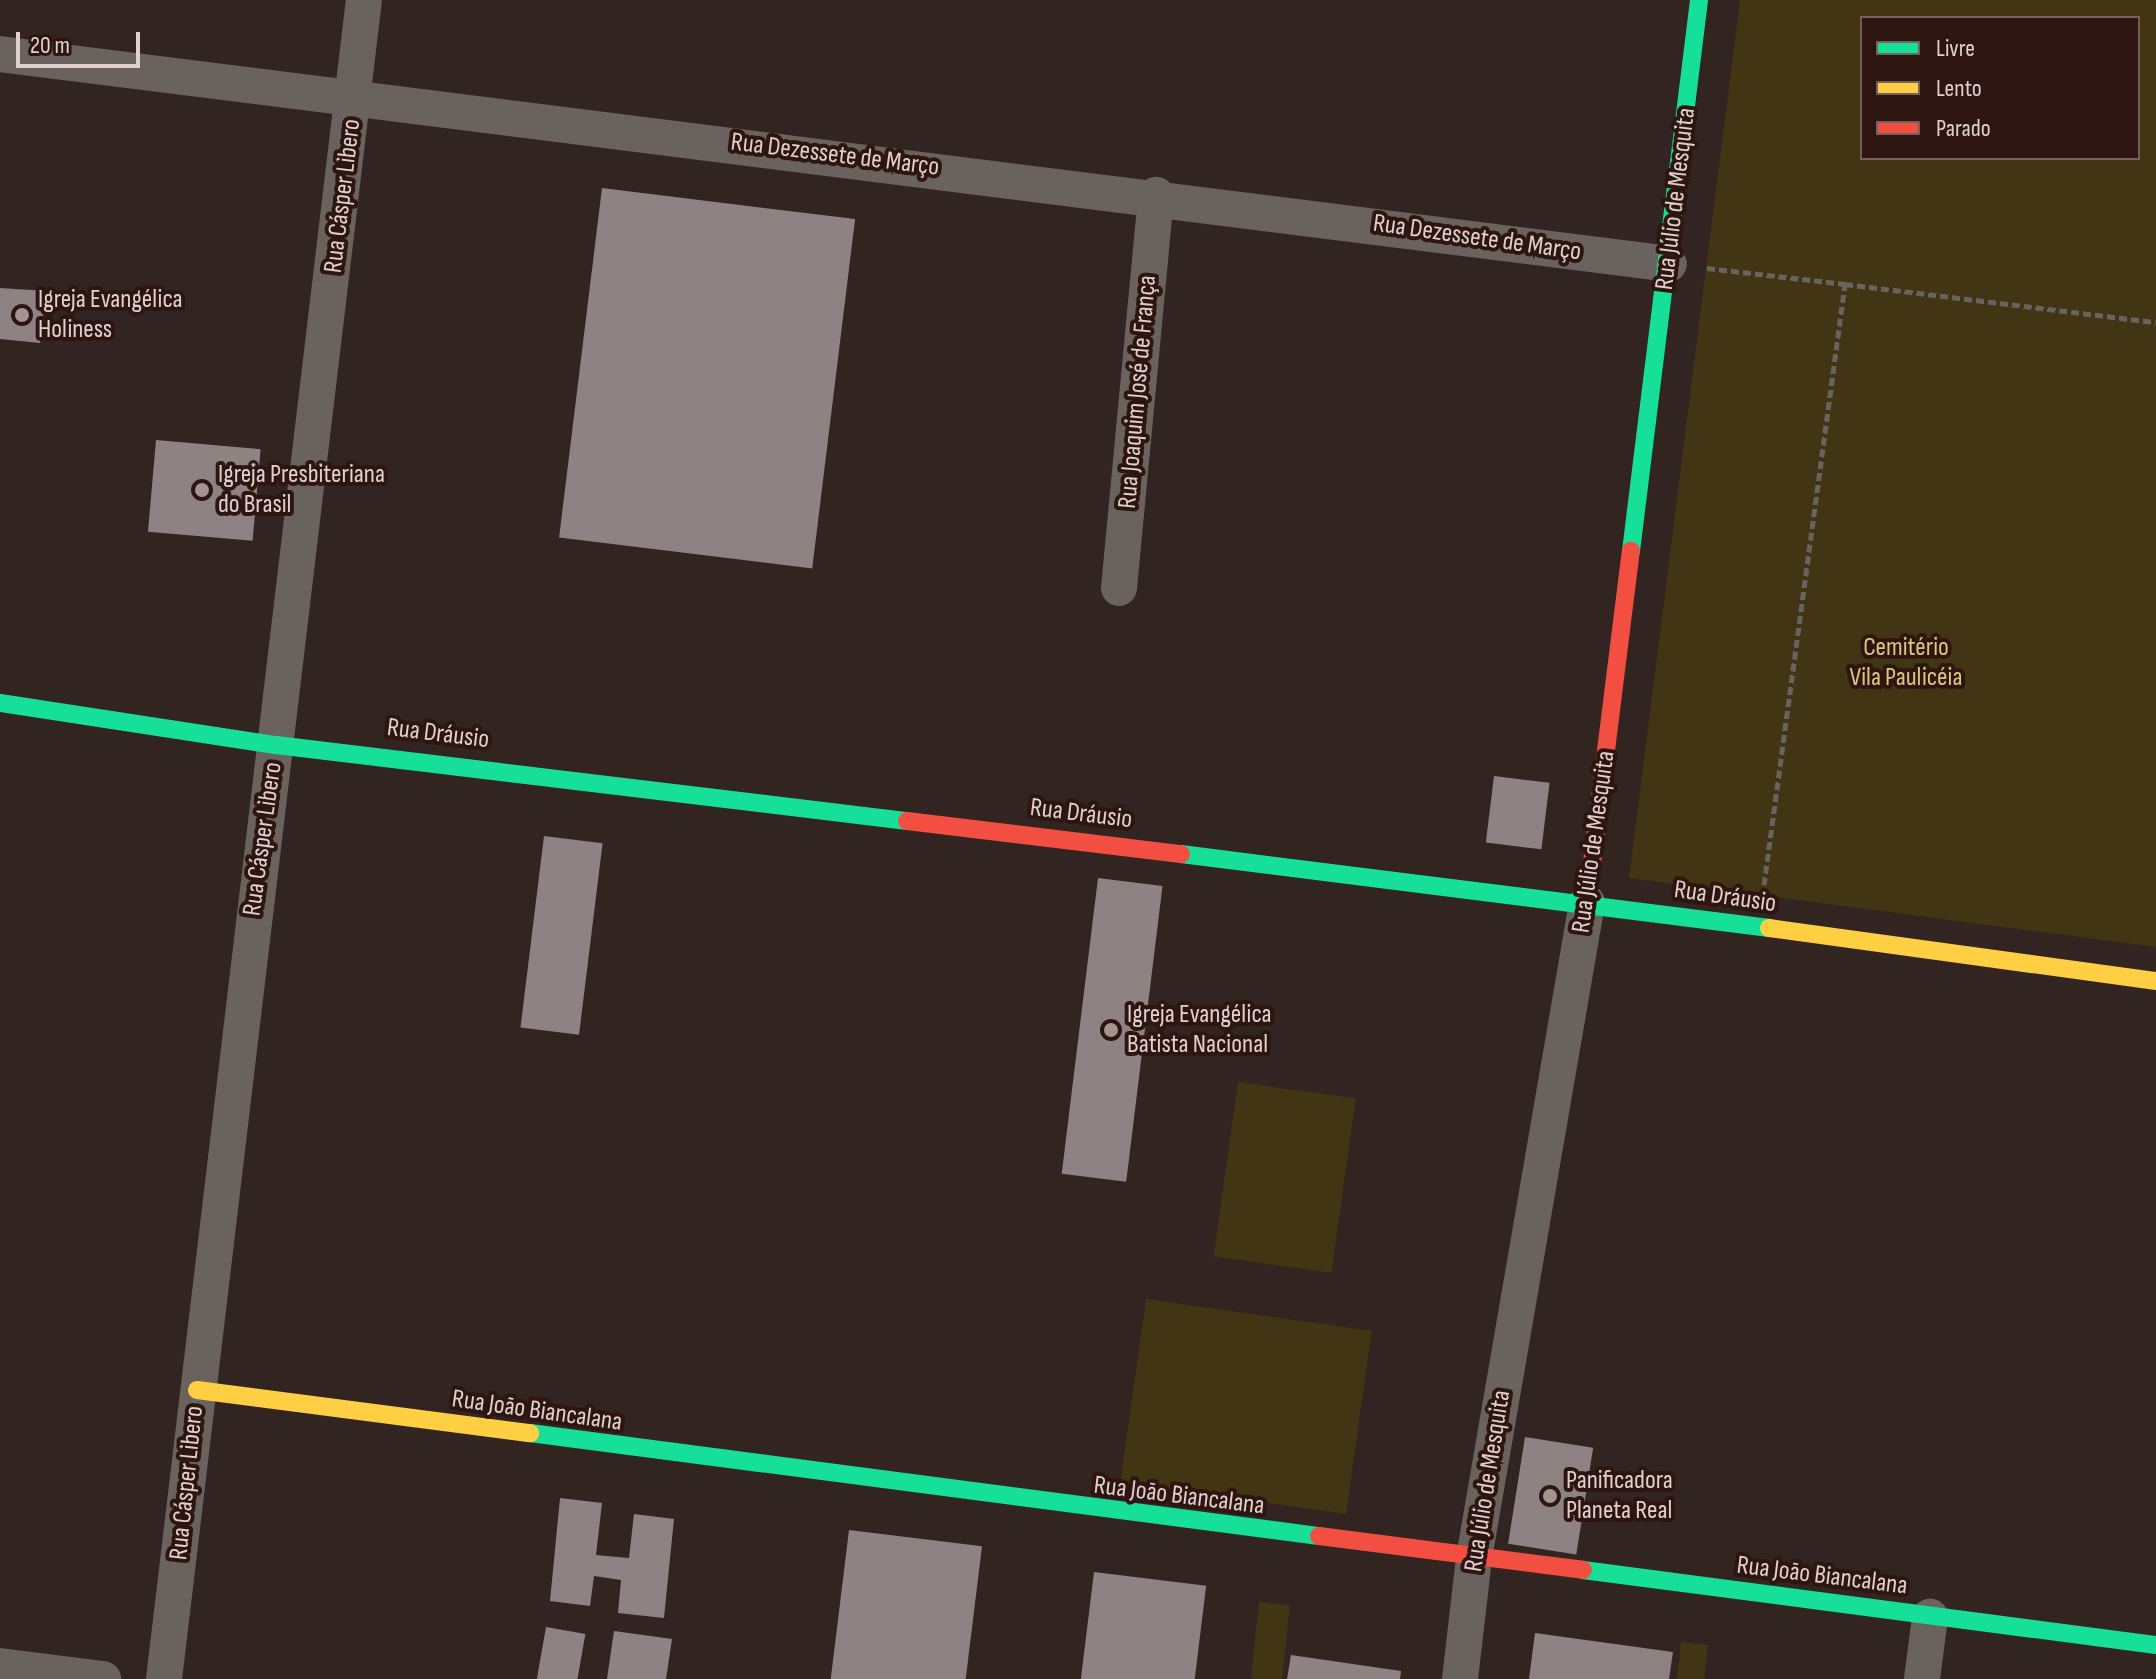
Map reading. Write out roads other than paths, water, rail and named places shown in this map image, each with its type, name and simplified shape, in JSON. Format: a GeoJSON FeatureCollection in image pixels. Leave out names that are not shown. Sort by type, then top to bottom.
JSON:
{"type":"FeatureCollection","features":[{"type":"Feature","properties":{"kind":"street","name":"Rua Cásper Libero"},"geometry":{"type":"LineString","coordinates":[[164,1679],[356,95],[364,0]]}},
{"type":"Feature","properties":{"kind":"street","name":"Rua Júlio de Mesquita"},"geometry":{"type":"LineString","coordinates":[[1460,1679],[1474,1558],[1587,903],[1669,264],[1699,0]]}},
{"type":"Feature","properties":{"kind":"street","name":"Rua Dezessete de Março"},"geometry":{"type":"LineString","coordinates":[[0,54],[356,95],[1156,195],[1669,264]]}},
{"type":"Feature","properties":{"kind":"street","name":"Rua Joaquim José de França"},"geometry":{"type":"LineString","coordinates":[[1119,588],[1156,195]]}},
{"type":"Feature","properties":{"kind":"street","name":"Rua Dráusio"},"geometry":{"type":"LineString","coordinates":[[0,703],[276,745],[1587,903],[1758,929],[2156,981]]}},
{"type":"Feature","properties":{"kind":"street","name":"Rua João Biancalana"},"geometry":{"type":"LineString","coordinates":[[197,1390],[2156,1645]]}},
{"type":"Feature","properties":{"kind":"street"},"geometry":{"type":"LineString","coordinates":[[1922,1679],[1930,1617]]}},
{"type":"Feature","properties":{"kind":"street"},"geometry":{"type":"LineString","coordinates":[[0,1666],[103,1679]]}},
{"type":"Feature","properties":{"kind":"place","name":"Igreja Evangélica Holiness"},"geometry":{"type":"Point","coordinates":[22,315]}},
{"type":"Feature","properties":{"kind":"place","name":"Igreja Presbiteriana do Brasil"},"geometry":{"type":"Point","coordinates":[202,490]}},
{"type":"Feature","properties":{"kind":"place","name":"Igreja Evangélica Batista Nacional"},"geometry":{"type":"Point","coordinates":[1111,1030]}},
{"type":"Feature","properties":{"kind":"place","name":"Panificadora Planeta Real"},"geometry":{"type":"Point","coordinates":[1550,1496]}},
{"type":"Feature","properties":{"kind":"park label","name":"Cemitério Vila Paulicéia"},"geometry":{"type":"Point","coordinates":[1906,663]}}]}
